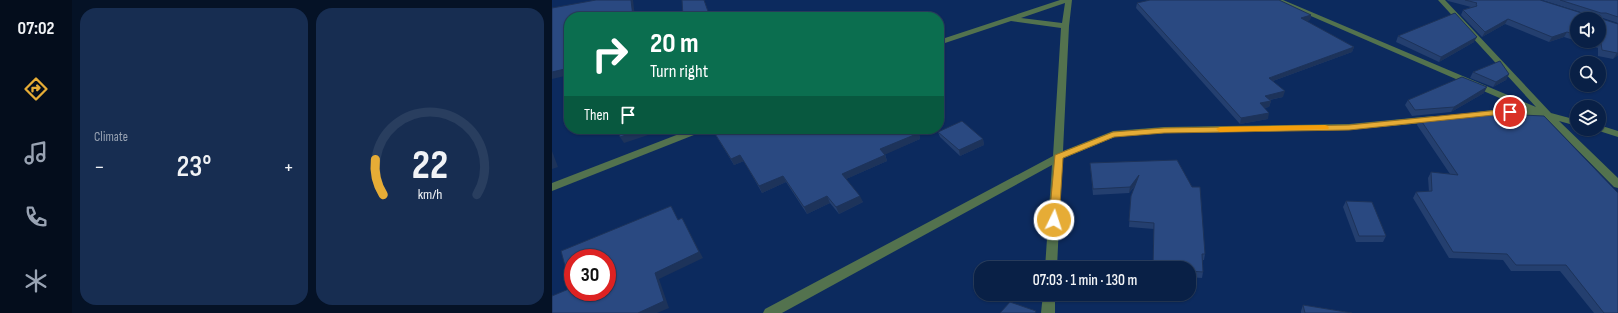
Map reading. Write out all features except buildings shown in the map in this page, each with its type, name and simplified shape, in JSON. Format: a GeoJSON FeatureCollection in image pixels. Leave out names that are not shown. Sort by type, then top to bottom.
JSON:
{"type":"FeatureCollection","features":[{"type":"Feature","properties":{"kind":"street"},"geometry":{"type":"LineString","coordinates":[[944,41],[1068,0],[1065,26],[1051,261]]}},
{"type":"Feature","properties":{"kind":"street"},"geometry":{"type":"LineString","coordinates":[[1277,0],[1548,116]]}},
{"type":"Feature","properties":{"kind":"street"},"geometry":{"type":"LineString","coordinates":[[1441,0],[1548,116],[1618,184]]}},
{"type":"Feature","properties":{"kind":"street"},"geometry":{"type":"LineString","coordinates":[[1008,19],[1065,26]]}},
{"type":"Feature","properties":{"kind":"street"},"geometry":{"type":"LineString","coordinates":[[1464,116],[1510,112],[1548,116],[1570,121]]}},
{"type":"Feature","properties":{"kind":"street"},"geometry":{"type":"LineString","coordinates":[[770,313],[1058,157],[1113,134],[1164,130],[1349,127],[1441,118]]}},
{"type":"Feature","properties":{"kind":"street"},"geometry":{"type":"LineString","coordinates":[[1606,130],[1618,134]]}},
{"type":"Feature","properties":{"kind":"street"},"geometry":{"type":"LineString","coordinates":[[552,187],[688,134]]}},
{"type":"Feature","properties":{"kind":"street"},"geometry":{"type":"LineString","coordinates":[[1048,313],[1049,301]]}},
{"type":"Feature","properties":{"kind":"slow traffic"},"geometry":{"type":"LineString","coordinates":[[1220,129],[1325,128]]}},
{"type":"Feature","properties":{"kind":"route"},"geometry":{"type":"LineString","coordinates":[[1054,220],[1058,157],[1113,134],[1164,130],[1349,127],[1510,112]]}}]}
